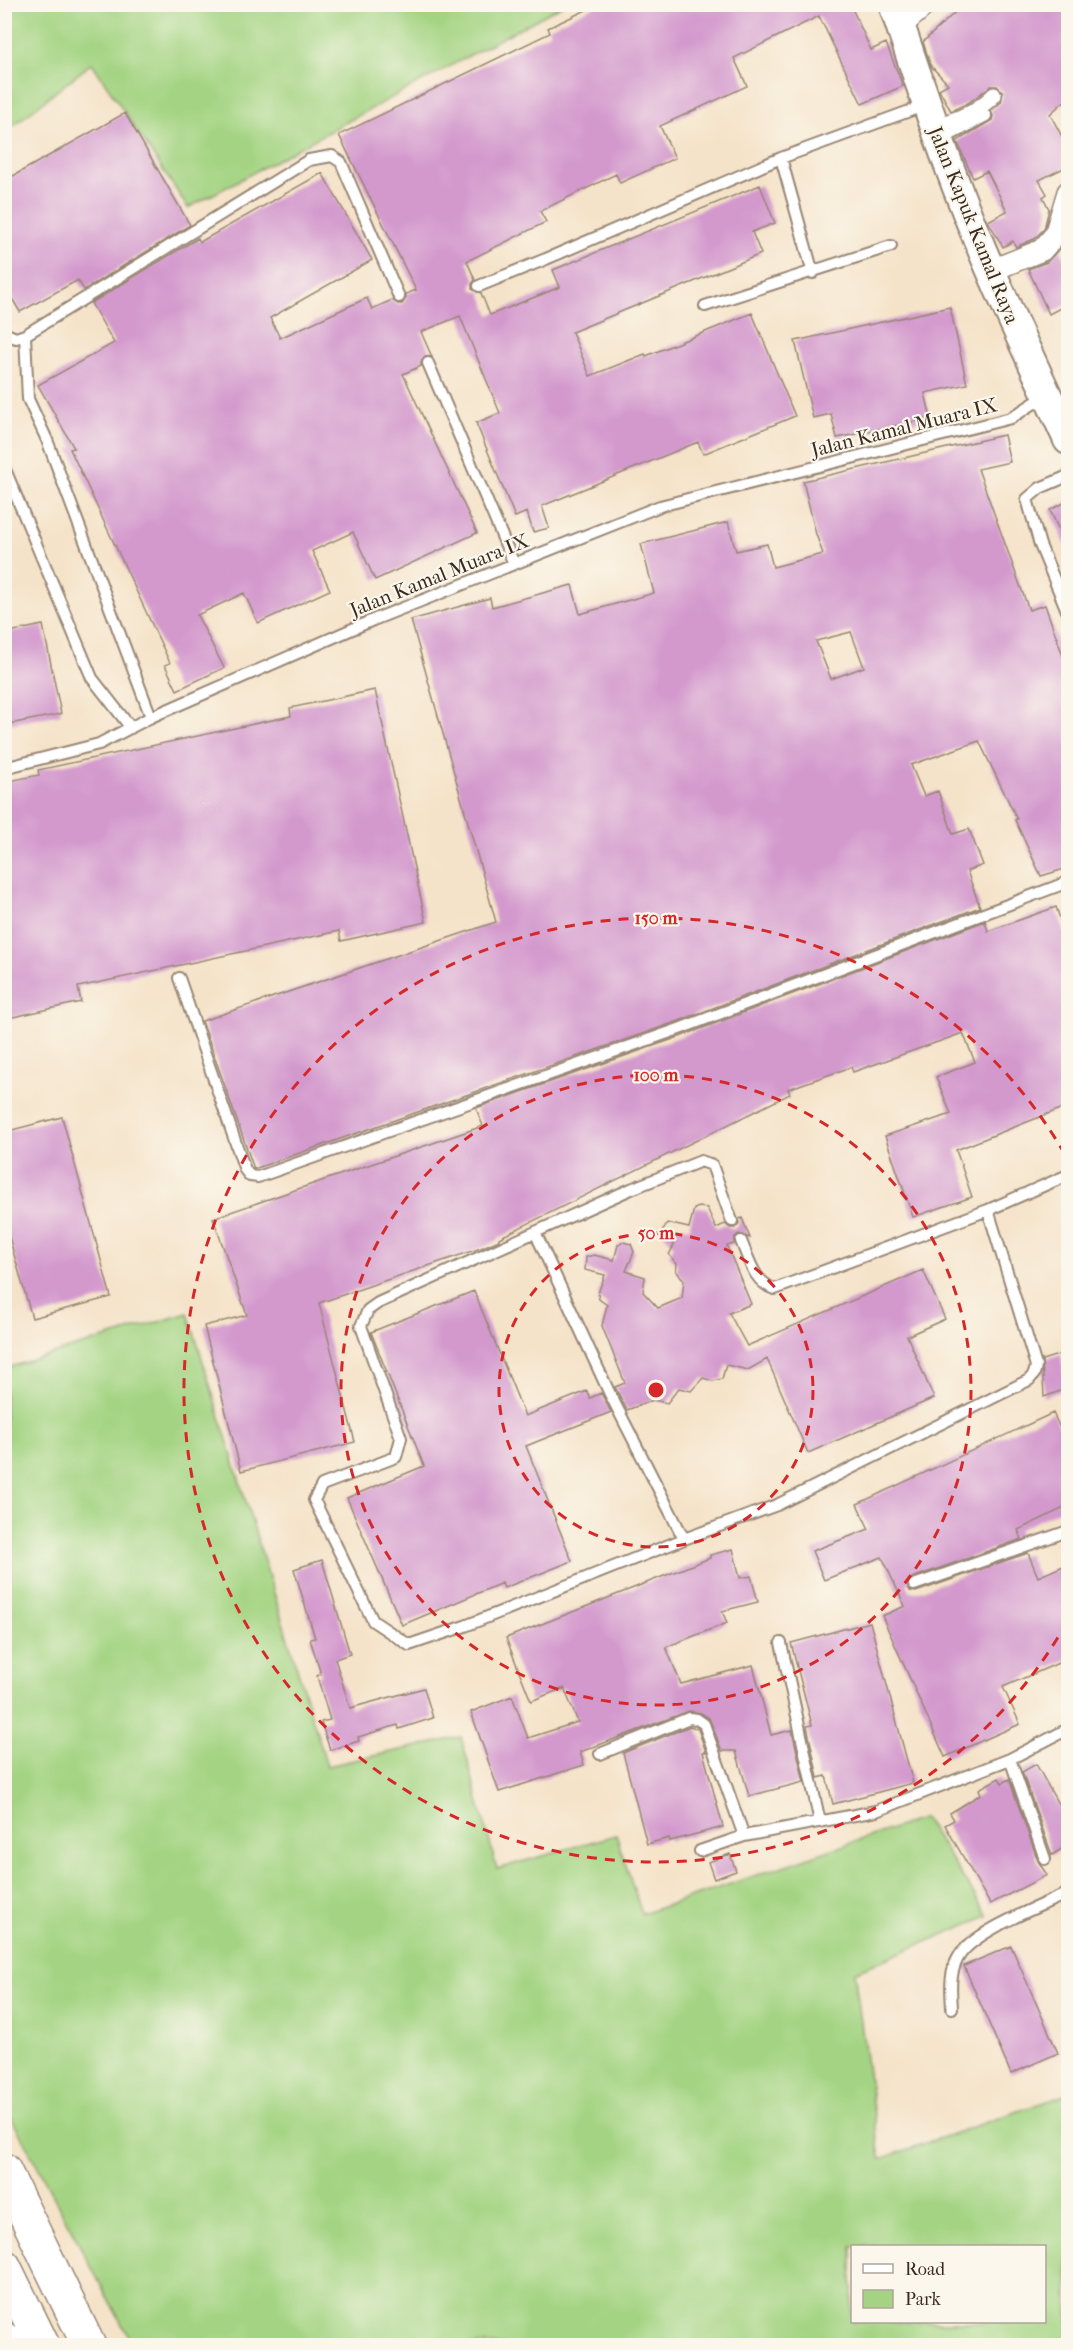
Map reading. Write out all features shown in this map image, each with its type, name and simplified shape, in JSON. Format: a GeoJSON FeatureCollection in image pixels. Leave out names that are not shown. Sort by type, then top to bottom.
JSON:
{"type":"FeatureCollection","features":[{"type":"Feature","properties":{"kind":"highway"},"geometry":{"type":"LineString","coordinates":[[4,2170],[89,2346]]}},
{"type":"Feature","properties":{"kind":"highway"},"geometry":{"type":"LineString","coordinates":[[4,2266],[43,2346]]}},
{"type":"Feature","properties":{"kind":"highway"},"geometry":{"type":"LineString","coordinates":[[4,2339],[8,2346]]}},
{"type":"Feature","properties":{"kind":"main road","name":"Jalan Kapuk Kamal Raya"},"geometry":{"type":"LineString","coordinates":[[897,15],[933,124],[990,271],[1057,405],[1068,440]]}},
{"type":"Feature","properties":{"kind":"street"},"geometry":{"type":"LineString","coordinates":[[897,15],[926,4]]}},
{"type":"Feature","properties":{"kind":"street"},"geometry":{"type":"LineString","coordinates":[[933,124],[959,120],[970,115],[994,94]]}},
{"type":"Feature","properties":{"kind":"street"},"geometry":{"type":"LineString","coordinates":[[990,271],[1042,250],[1055,235],[1068,192]]}},
{"type":"Feature","properties":{"kind":"lane"},"geometry":{"type":"LineString","coordinates":[[479,286],[781,158],[933,124],[986,116]]}},
{"type":"Feature","properties":{"kind":"lane"},"geometry":{"type":"LineString","coordinates":[[4,333],[16,338],[25,335],[309,160],[332,156],[341,162],[399,297]]}},
{"type":"Feature","properties":{"kind":"lane"},"geometry":{"type":"LineString","coordinates":[[781,158],[813,273]]}},
{"type":"Feature","properties":{"kind":"lane"},"geometry":{"type":"LineString","coordinates":[[705,306],[891,246]]}},
{"type":"Feature","properties":{"kind":"lane"},"geometry":{"type":"LineString","coordinates":[[25,335],[28,399],[47,440],[151,717]]}},
{"type":"Feature","properties":{"kind":"lane"},"geometry":{"type":"LineString","coordinates":[[428,363],[514,564]]}},
{"type":"Feature","properties":{"kind":"lane","name":"Jalan Kamal Muara IX"},"geometry":{"type":"LineString","coordinates":[[4,768],[99,744],[151,717],[373,620],[660,506],[1057,405]]}},
{"type":"Feature","properties":{"kind":"lane"},"geometry":{"type":"LineString","coordinates":[[4,467],[92,678],[131,728]]}},
{"type":"Feature","properties":{"kind":"lane"},"geometry":{"type":"LineString","coordinates":[[1068,476],[1040,488],[1027,499],[1040,545],[1068,613]]}},
{"type":"Feature","properties":{"kind":"lane"},"geometry":{"type":"LineString","coordinates":[[179,978],[245,1170],[250,1176],[258,1177],[668,1033],[1068,882]]}},
{"type":"Feature","properties":{"kind":"lane"},"geometry":{"type":"LineString","coordinates":[[732,1221],[712,1165],[701,1161],[631,1189],[378,1303],[368,1310],[362,1326],[401,1438],[396,1457],[322,1485],[314,1500],[373,1622],[409,1645],[465,1626],[684,1539],[777,1506],[1029,1380],[1036,1366],[988,1210]]}},
{"type":"Feature","properties":{"kind":"lane"},"geometry":{"type":"LineString","coordinates":[[741,1241],[757,1279],[765,1287],[775,1289],[988,1210],[1068,1175]]}},
{"type":"Feature","properties":{"kind":"lane"},"geometry":{"type":"LineString","coordinates":[[535,1232],[609,1392],[684,1539]]}},
{"type":"Feature","properties":{"kind":"lane"},"geometry":{"type":"LineString","coordinates":[[914,1585],[1068,1531]]}},
{"type":"Feature","properties":{"kind":"lane"},"geometry":{"type":"LineString","coordinates":[[781,1643],[820,1822]]}},
{"type":"Feature","properties":{"kind":"lane"},"geometry":{"type":"LineString","coordinates":[[600,1754],[689,1718],[697,1719],[704,1724],[744,1836]]}},
{"type":"Feature","properties":{"kind":"lane"},"geometry":{"type":"LineString","coordinates":[[700,1851],[744,1836],[876,1811],[1010,1759],[1068,1729]]}},
{"type":"Feature","properties":{"kind":"lane"},"geometry":{"type":"LineString","coordinates":[[1010,1759],[1045,1859]]}},
{"type":"Feature","properties":{"kind":"lane"},"geometry":{"type":"LineString","coordinates":[[952,2008],[950,1981],[958,1957],[973,1940],[1068,1893]]}},
{"type":"Feature","properties":{"kind":"green space"},"geometry":{"type":"Polygon","coordinates":[[[5,4],[563,5],[188,208],[92,63],[5,132],[5,4]]]}},
{"type":"Feature","properties":{"kind":"green space"},"geometry":{"type":"Polygon","coordinates":[[[188,1313],[327,1766],[461,1737],[497,1869],[616,1835],[642,1914],[924,1818],[988,1916],[854,1972],[880,2159],[1068,2094],[1068,2345],[133,2345],[5,2106],[5,1365],[6,1368],[188,1313]]]}},
{"type":"Feature","properties":{"kind":"building"},"geometry":{"type":"Polygon","coordinates":[[[599,4],[850,4],[871,50],[886,43],[903,86],[862,104],[819,16],[734,58],[747,86],[660,126],[675,158],[620,183],[616,174],[540,211],[546,222],[467,261],[475,280],[472,289],[481,293],[490,315],[560,287],[553,270],[760,185],[775,223],[752,232],[761,254],[572,332],[590,376],[752,313],[795,416],[703,454],[698,442],[542,506],[549,528],[533,532],[527,512],[515,517],[476,423],[500,413],[460,316],[421,332],[432,357],[425,356],[421,366],[403,374],[477,533],[375,580],[353,532],[312,551],[330,590],[258,623],[244,593],[197,615],[224,668],[177,690],[165,665],[170,663],[70,449],[74,448],[38,385],[114,343],[91,303],[198,238],[200,242],[322,173],[372,260],[270,318],[280,338],[367,298],[372,309],[392,300],[402,304],[406,294],[416,290],[339,135],[550,33],[548,28],[599,4]]]}},
{"type":"Feature","properties":{"kind":"building"},"geometry":{"type":"Polygon","coordinates":[[[964,4],[1068,4],[1068,98],[1050,114],[1068,148],[1068,166],[1039,180],[1047,194],[1043,197],[1049,209],[1044,229],[1034,239],[1016,247],[1013,241],[1003,247],[988,221],[1007,211],[987,171],[973,178],[957,141],[992,120],[991,111],[1001,102],[1003,92],[997,86],[991,86],[968,103],[951,111],[939,89],[948,84],[931,66],[923,42],[964,4]]]}},
{"type":"Feature","properties":{"kind":"building"},"geometry":{"type":"Polygon","coordinates":[[[125,113],[190,225],[84,290],[78,280],[20,312],[4,285],[4,181],[125,113]]]}},
{"type":"Feature","properties":{"kind":"building"},"geometry":{"type":"Polygon","coordinates":[[[1060,248],[1068,265],[1068,304],[1049,314],[1028,269],[1047,262],[1060,248]]]}},
{"type":"Feature","properties":{"kind":"building"},"geometry":{"type":"Polygon","coordinates":[[[950,307],[967,384],[925,393],[931,418],[837,438],[831,414],[813,418],[795,341],[950,307]]]}},
{"type":"Feature","properties":{"kind":"building"},"geometry":{"type":"Polygon","coordinates":[[[1004,435],[1010,462],[978,469],[1029,610],[1045,605],[1068,670],[1068,868],[1041,876],[1015,820],[1017,819],[979,741],[911,765],[924,796],[938,791],[953,834],[969,829],[983,865],[967,871],[980,907],[676,1022],[254,1169],[202,1021],[496,922],[411,620],[490,598],[492,607],[572,585],[580,614],[654,593],[641,544],[728,522],[736,551],[767,544],[773,567],[823,554],[803,481],[1004,435]],[[851,632],[816,641],[831,679],[864,667],[851,632]]]}},
{"type":"Feature","properties":{"kind":"building"},"geometry":{"type":"Polygon","coordinates":[[[1068,501],[1068,550],[1050,510],[1068,501]]]}},
{"type":"Feature","properties":{"kind":"building"},"geometry":{"type":"Polygon","coordinates":[[[43,625],[61,714],[4,725],[4,633],[43,625]]]}},
{"type":"Feature","properties":{"kind":"building"},"geometry":{"type":"Polygon","coordinates":[[[375,690],[426,922],[341,941],[339,931],[78,987],[81,1002],[4,1019],[4,782],[39,775],[38,770],[291,716],[290,708],[375,690]]]}},
{"type":"Feature","properties":{"kind":"building"},"geometry":{"type":"Polygon","coordinates":[[[1056,907],[1068,942],[1068,1106],[956,1150],[972,1197],[913,1217],[885,1136],[951,1114],[936,1077],[975,1062],[963,1033],[853,1072],[851,1067],[788,1089],[790,1094],[499,1240],[319,1303],[355,1442],[241,1471],[204,1326],[247,1315],[213,1218],[483,1126],[476,1108],[682,1036],[985,921],[988,931],[1056,907]]]}},
{"type":"Feature","properties":{"kind":"building"},"geometry":{"type":"Polygon","coordinates":[[[62,1117],[111,1297],[32,1318],[4,1219],[4,1132],[62,1117]]]}},
{"type":"Feature","properties":{"kind":"building"},"geometry":{"type":"Polygon","coordinates":[[[707,1208],[716,1228],[725,1224],[730,1228],[735,1228],[739,1219],[742,1218],[750,1238],[739,1234],[735,1237],[734,1244],[727,1246],[751,1304],[729,1313],[747,1346],[923,1270],[945,1319],[907,1336],[934,1398],[808,1453],[767,1359],[748,1370],[726,1365],[722,1379],[713,1381],[703,1378],[691,1391],[679,1388],[667,1403],[653,1400],[627,1410],[615,1387],[625,1383],[602,1326],[607,1305],[599,1299],[598,1293],[605,1275],[585,1270],[586,1257],[594,1255],[614,1260],[618,1245],[623,1242],[631,1244],[634,1252],[626,1271],[645,1277],[643,1292],[658,1308],[682,1298],[684,1280],[676,1271],[677,1264],[669,1255],[674,1245],[662,1232],[667,1223],[689,1228],[694,1209],[707,1208]]]}},
{"type":"Feature","properties":{"kind":"building"},"geometry":{"type":"Polygon","coordinates":[[[474,1291],[525,1416],[587,1391],[590,1398],[601,1393],[611,1412],[526,1446],[572,1561],[504,1588],[502,1583],[402,1625],[347,1498],[424,1466],[371,1332],[474,1291]]]}},
{"type":"Feature","properties":{"kind":"building"},"geometry":{"type":"Polygon","coordinates":[[[1061,1354],[1066,1389],[1044,1397],[1042,1360],[1061,1354]]]}},
{"type":"Feature","properties":{"kind":"building"},"geometry":{"type":"Polygon","coordinates":[[[1053,1413],[1068,1445],[1068,1506],[1018,1530],[1022,1539],[912,1578],[907,1584],[910,1591],[916,1592],[1028,1553],[1038,1577],[1068,1564],[1068,1659],[1003,1687],[1020,1724],[945,1757],[882,1616],[905,1606],[882,1557],[824,1580],[812,1551],[869,1529],[857,1504],[1053,1413]]]}},
{"type":"Feature","properties":{"kind":"building"},"geometry":{"type":"Polygon","coordinates":[[[733,1549],[740,1578],[751,1576],[758,1602],[722,1611],[727,1623],[666,1647],[681,1684],[753,1665],[771,1735],[792,1730],[804,1782],[749,1796],[736,1751],[722,1751],[709,1718],[701,1713],[689,1711],[580,1752],[584,1765],[499,1792],[471,1712],[512,1696],[528,1738],[578,1722],[564,1688],[531,1701],[506,1638],[710,1558],[710,1555],[733,1549]]]}},
{"type":"Feature","properties":{"kind":"building"},"geometry":{"type":"Polygon","coordinates":[[[322,1560],[350,1654],[335,1659],[350,1708],[424,1688],[433,1718],[399,1729],[398,1725],[358,1737],[359,1741],[330,1750],[321,1722],[330,1720],[317,1676],[321,1674],[310,1639],[315,1638],[294,1569],[322,1560]]]}},
{"type":"Feature","properties":{"kind":"building"},"geometry":{"type":"Polygon","coordinates":[[[870,1622],[913,1783],[833,1804],[826,1776],[818,1778],[807,1726],[812,1725],[791,1643],[870,1622]]]}},
{"type":"Feature","properties":{"kind":"building"},"geometry":{"type":"Polygon","coordinates":[[[690,1726],[698,1729],[706,1752],[703,1752],[723,1827],[670,1841],[669,1838],[647,1844],[623,1753],[690,1726]]]}},
{"type":"Feature","properties":{"kind":"building"},"geometry":{"type":"Polygon","coordinates":[[[1036,1764],[1068,1822],[1068,1845],[1052,1855],[1022,1772],[1036,1764]]]}},
{"type":"Feature","properties":{"kind":"building"},"geometry":{"type":"Polygon","coordinates":[[[999,1778],[1002,1783],[1009,1779],[1038,1861],[1047,1875],[990,1904],[945,1825],[954,1820],[950,1813],[981,1794],[979,1789],[999,1778]]]}},
{"type":"Feature","properties":{"kind":"building"},"geometry":{"type":"Polygon","coordinates":[[[730,1854],[736,1871],[714,1879],[708,1862],[730,1854]]]}},
{"type":"Feature","properties":{"kind":"building"},"geometry":{"type":"Polygon","coordinates":[[[1011,1946],[1058,2053],[1011,2074],[964,1966],[1011,1946]]]}}]}
